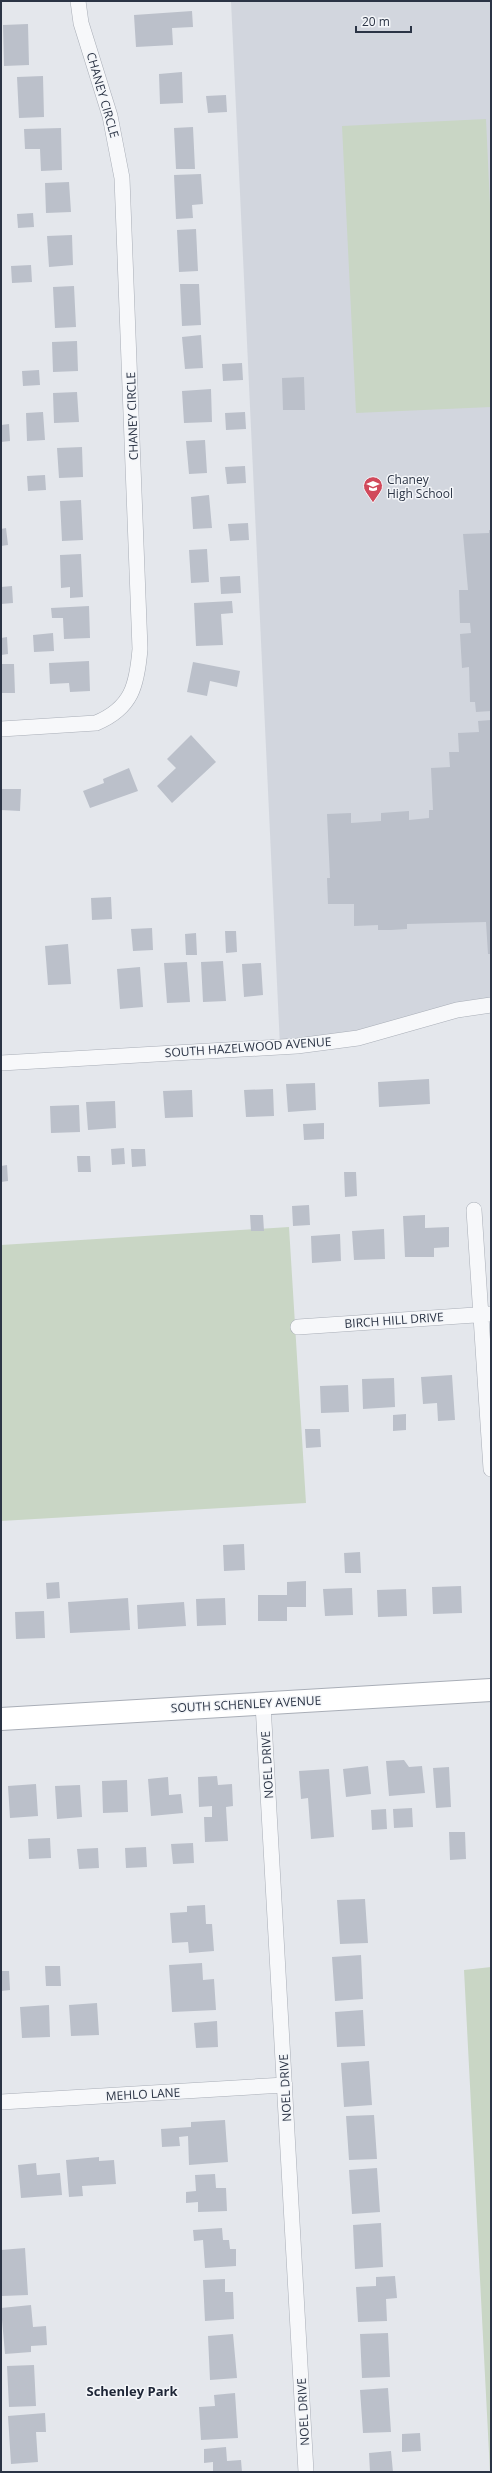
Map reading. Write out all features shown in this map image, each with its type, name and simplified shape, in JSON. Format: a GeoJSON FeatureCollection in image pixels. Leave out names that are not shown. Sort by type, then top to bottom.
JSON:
{"type":"FeatureCollection","features":[{"type":"Feature","properties":{"kind":"street","name":"CHANEY CIRCLE"},"geometry":{"type":"LineString","coordinates":[[1,729],[96,723],[110,717],[122,707],[138,680],[140,649],[122,178],[110,116],[81,23],[78,1]]}},
{"type":"Feature","properties":{"kind":"street","name":"SOUTH HAZELWOOD AVENUE"},"geometry":{"type":"LineString","coordinates":[[1,1063],[286,1046],[350,1039],[457,1010],[491,1005]]}},
{"type":"Feature","properties":{"kind":"street"},"geometry":{"type":"LineString","coordinates":[[474,1210],[486,1315],[491,1469]]}},
{"type":"Feature","properties":{"kind":"street","name":"BIRCH HILL DRIVE"},"geometry":{"type":"LineString","coordinates":[[298,1327],[486,1315]]}},
{"type":"Feature","properties":{"kind":"street","name":"SOUTH SCHENLEY AVENUE"},"geometry":{"type":"LineString","coordinates":[[1,1719],[491,1690]]}},
{"type":"Feature","properties":{"kind":"street","name":"NOEL DRIVE"},"geometry":{"type":"LineString","coordinates":[[263,1704],[306,2472]]}},
{"type":"Feature","properties":{"kind":"street","name":"MEHLO LANE"},"geometry":{"type":"LineString","coordinates":[[1,2102],[285,2085]]}},
{"type":"Feature","properties":{"kind":"shaded area","name":"Chaney High School"},"geometry":{"type":"Polygon","coordinates":[[[231,1],[491,1],[491,1005],[280,1047],[231,1]]]}},
{"type":"Feature","properties":{"kind":"green space"},"geometry":{"type":"Polygon","coordinates":[[[486,119],[491,227],[491,407],[356,413],[342,126],[486,119]]]}},
{"type":"Feature","properties":{"kind":"green space"},"geometry":{"type":"Polygon","coordinates":[[[289,1227],[306,1503],[1,1521],[1,1245],[289,1227]]]}},
{"type":"Feature","properties":{"kind":"green space"},"geometry":{"type":"Polygon","coordinates":[[[491,1967],[491,2472],[490,2472],[464,1970],[491,1967]]]}},
{"type":"Feature","properties":{"kind":"building"},"geometry":{"type":"Polygon","coordinates":[[[192,11],[193,27],[172,28],[173,45],[136,47],[134,15],[192,11]]]}},
{"type":"Feature","properties":{"kind":"building"},"geometry":{"type":"Polygon","coordinates":[[[28,24],[29,65],[4,66],[3,25],[28,24]]]}},
{"type":"Feature","properties":{"kind":"building"},"geometry":{"type":"Polygon","coordinates":[[[182,72],[183,103],[160,104],[159,74],[182,72]]]}},
{"type":"Feature","properties":{"kind":"building"},"geometry":{"type":"Polygon","coordinates":[[[43,76],[44,117],[19,118],[17,77],[43,76]]]}},
{"type":"Feature","properties":{"kind":"building"},"geometry":{"type":"Polygon","coordinates":[[[226,95],[227,112],[208,113],[206,96],[226,95]]]}},
{"type":"Feature","properties":{"kind":"building"},"geometry":{"type":"Polygon","coordinates":[[[193,127],[195,169],[176,169],[174,128],[193,127]]]}},
{"type":"Feature","properties":{"kind":"building"},"geometry":{"type":"Polygon","coordinates":[[[61,128],[62,170],[41,171],[40,149],[25,149],[24,129],[61,128]]]}},
{"type":"Feature","properties":{"kind":"building"},"geometry":{"type":"Polygon","coordinates":[[[201,174],[203,204],[192,205],[193,218],[176,219],[174,175],[201,174]]]}},
{"type":"Feature","properties":{"kind":"building"},"geometry":{"type":"Polygon","coordinates":[[[69,182],[71,212],[46,213],[45,183],[69,182]]]}},
{"type":"Feature","properties":{"kind":"building"},"geometry":{"type":"Polygon","coordinates":[[[33,213],[34,227],[18,228],[17,214],[33,213]]]}},
{"type":"Feature","properties":{"kind":"building"},"geometry":{"type":"Polygon","coordinates":[[[196,229],[198,271],[179,272],[177,230],[196,229]]]}},
{"type":"Feature","properties":{"kind":"building"},"geometry":{"type":"Polygon","coordinates":[[[72,235],[73,265],[49,267],[47,236],[72,235]]]}},
{"type":"Feature","properties":{"kind":"building"},"geometry":{"type":"Polygon","coordinates":[[[31,265],[32,282],[12,283],[11,266],[31,265]]]}},
{"type":"Feature","properties":{"kind":"building"},"geometry":{"type":"Polygon","coordinates":[[[180,284],[199,284],[201,325],[182,326],[180,284]]]}},
{"type":"Feature","properties":{"kind":"building"},"geometry":{"type":"Polygon","coordinates":[[[74,286],[76,327],[55,328],[53,287],[74,286]]]}},
{"type":"Feature","properties":{"kind":"building"},"geometry":{"type":"Polygon","coordinates":[[[201,335],[203,368],[185,369],[182,337],[201,335]]]}},
{"type":"Feature","properties":{"kind":"building"},"geometry":{"type":"Polygon","coordinates":[[[77,341],[78,371],[53,372],[52,342],[77,341]]]}},
{"type":"Feature","properties":{"kind":"building"},"geometry":{"type":"Polygon","coordinates":[[[242,363],[243,380],[223,381],[222,364],[242,363]]]}},
{"type":"Feature","properties":{"kind":"building"},"geometry":{"type":"Polygon","coordinates":[[[39,370],[40,385],[23,386],[22,371],[39,370]]]}},
{"type":"Feature","properties":{"kind":"building"},"geometry":{"type":"Polygon","coordinates":[[[304,377],[305,410],[283,410],[282,378],[304,377]]]}},
{"type":"Feature","properties":{"kind":"building"},"geometry":{"type":"Polygon","coordinates":[[[211,389],[212,422],[184,423],[182,391],[211,389]]]}},
{"type":"Feature","properties":{"kind":"building"},"geometry":{"type":"Polygon","coordinates":[[[77,392],[79,422],[54,423],[53,393],[77,392]]]}},
{"type":"Feature","properties":{"kind":"building"},"geometry":{"type":"Polygon","coordinates":[[[43,412],[45,440],[27,441],[26,413],[43,412]]]}},
{"type":"Feature","properties":{"kind":"building"},"geometry":{"type":"Polygon","coordinates":[[[245,412],[246,429],[226,430],[225,413],[245,412]]]}},
{"type":"Feature","properties":{"kind":"building"},"geometry":{"type":"Polygon","coordinates":[[[9,424],[10,441],[1,442],[1,425],[9,424]]]}},
{"type":"Feature","properties":{"kind":"building"},"geometry":{"type":"Polygon","coordinates":[[[205,440],[207,473],[189,474],[186,441],[205,440]]]}},
{"type":"Feature","properties":{"kind":"building"},"geometry":{"type":"Polygon","coordinates":[[[82,447],[83,477],[59,478],[57,448],[82,447]]]}},
{"type":"Feature","properties":{"kind":"building"},"geometry":{"type":"Polygon","coordinates":[[[245,466],[246,483],[227,484],[225,467],[245,466]]]}},
{"type":"Feature","properties":{"kind":"building"},"geometry":{"type":"Polygon","coordinates":[[[45,475],[46,490],[28,491],[27,476],[45,475]]]}},
{"type":"Feature","properties":{"kind":"building"},"geometry":{"type":"Polygon","coordinates":[[[209,495],[212,528],[193,529],[191,497],[209,495]]]}},
{"type":"Feature","properties":{"kind":"building"},"geometry":{"type":"Polygon","coordinates":[[[81,500],[83,540],[62,541],[60,501],[81,500]]]}},
{"type":"Feature","properties":{"kind":"building"},"geometry":{"type":"Polygon","coordinates":[[[248,523],[249,540],[230,541],[228,524],[248,523]]]}},
{"type":"Feature","properties":{"kind":"building"},"geometry":{"type":"Polygon","coordinates":[[[6,528],[8,545],[1,546],[1,529],[6,528]]]}},
{"type":"Feature","properties":{"kind":"building"},"geometry":{"type":"Polygon","coordinates":[[[489,530],[491,530],[491,711],[476,712],[475,702],[470,702],[469,667],[462,668],[460,634],[471,633],[470,623],[460,623],[459,590],[468,590],[463,534],[489,533],[489,530]]]}},
{"type":"Feature","properties":{"kind":"building"},"geometry":{"type":"Polygon","coordinates":[[[207,549],[209,582],[191,583],[189,550],[207,549]]]}},
{"type":"Feature","properties":{"kind":"building"},"geometry":{"type":"Polygon","coordinates":[[[81,554],[83,597],[70,598],[70,587],[61,588],[60,555],[81,554]]]}},
{"type":"Feature","properties":{"kind":"building"},"geometry":{"type":"Polygon","coordinates":[[[240,576],[241,593],[221,594],[220,577],[240,576]]]}},
{"type":"Feature","properties":{"kind":"building"},"geometry":{"type":"Polygon","coordinates":[[[12,586],[13,603],[1,604],[1,587],[12,586]]]}},
{"type":"Feature","properties":{"kind":"building"},"geometry":{"type":"Polygon","coordinates":[[[232,601],[233,613],[221,614],[223,645],[196,646],[194,603],[232,601]]]}},
{"type":"Feature","properties":{"kind":"building"},"geometry":{"type":"Polygon","coordinates":[[[89,606],[90,638],[64,639],[63,618],[52,618],[51,608],[89,606]]]}},
{"type":"Feature","properties":{"kind":"building"},"geometry":{"type":"Polygon","coordinates":[[[53,633],[54,651],[34,652],[33,635],[53,633]]]}},
{"type":"Feature","properties":{"kind":"building"},"geometry":{"type":"Polygon","coordinates":[[[7,637],[8,654],[1,655],[1,638],[7,637]]]}},
{"type":"Feature","properties":{"kind":"building"},"geometry":{"type":"Polygon","coordinates":[[[89,661],[90,691],[70,692],[69,683],[50,684],[49,663],[89,661]]]}},
{"type":"Feature","properties":{"kind":"building"},"geometry":{"type":"Polygon","coordinates":[[[193,662],[240,671],[237,687],[210,681],[207,696],[187,692],[193,662]]]}},
{"type":"Feature","properties":{"kind":"building"},"geometry":{"type":"Polygon","coordinates":[[[1,664],[14,664],[15,693],[1,693],[1,664]]]}},
{"type":"Feature","properties":{"kind":"building"},"geometry":{"type":"Polygon","coordinates":[[[491,720],[491,954],[488,954],[486,922],[407,924],[407,929],[391,930],[378,930],[378,925],[354,926],[354,904],[328,904],[327,878],[330,878],[327,814],[351,813],[351,823],[381,821],[381,813],[409,811],[409,820],[429,818],[429,810],[433,810],[431,768],[450,767],[449,752],[459,752],[458,733],[479,732],[478,721],[491,720]]]}},
{"type":"Feature","properties":{"kind":"building"},"geometry":{"type":"Polygon","coordinates":[[[191,735],[216,762],[172,803],[157,786],[176,768],[167,759],[191,735]]]}},
{"type":"Feature","properties":{"kind":"building"},"geometry":{"type":"Polygon","coordinates":[[[129,768],[138,791],[90,808],[83,791],[104,783],[103,779],[129,768]]]}},
{"type":"Feature","properties":{"kind":"building"},"geometry":{"type":"Polygon","coordinates":[[[1,789],[21,789],[20,811],[1,810],[1,789]]]}},
{"type":"Feature","properties":{"kind":"building"},"geometry":{"type":"Polygon","coordinates":[[[111,897],[112,919],[92,920],[91,898],[111,897]]]}},
{"type":"Feature","properties":{"kind":"building"},"geometry":{"type":"Polygon","coordinates":[[[152,928],[153,950],[133,951],[131,929],[152,928]]]}},
{"type":"Feature","properties":{"kind":"building"},"geometry":{"type":"Polygon","coordinates":[[[225,931],[236,931],[237,952],[226,953],[225,931]]]}},
{"type":"Feature","properties":{"kind":"building"},"geometry":{"type":"Polygon","coordinates":[[[196,933],[197,955],[186,955],[185,934],[196,933]]]}},
{"type":"Feature","properties":{"kind":"building"},"geometry":{"type":"Polygon","coordinates":[[[68,944],[71,984],[48,985],[45,946],[68,944]]]}},
{"type":"Feature","properties":{"kind":"building"},"geometry":{"type":"Polygon","coordinates":[[[223,961],[226,1001],[203,1002],[201,962],[223,961]]]}},
{"type":"Feature","properties":{"kind":"building"},"geometry":{"type":"Polygon","coordinates":[[[187,962],[190,1002],[167,1003],[164,963],[187,962]]]}},
{"type":"Feature","properties":{"kind":"building"},"geometry":{"type":"Polygon","coordinates":[[[261,963],[263,995],[244,997],[242,964],[261,963]]]}},
{"type":"Feature","properties":{"kind":"building"},"geometry":{"type":"Polygon","coordinates":[[[140,967],[143,1007],[120,1009],[117,969],[140,967]]]}},
{"type":"Feature","properties":{"kind":"building"},"geometry":{"type":"Polygon","coordinates":[[[429,1079],[430,1104],[379,1107],[378,1082],[429,1079]]]}},
{"type":"Feature","properties":{"kind":"building"},"geometry":{"type":"Polygon","coordinates":[[[315,1083],[316,1110],[288,1112],[286,1084],[315,1083]]]}},
{"type":"Feature","properties":{"kind":"building"},"geometry":{"type":"Polygon","coordinates":[[[273,1089],[274,1116],[246,1117],[244,1090],[273,1089]]]}},
{"type":"Feature","properties":{"kind":"building"},"geometry":{"type":"Polygon","coordinates":[[[192,1090],[193,1117],[165,1118],[163,1091],[192,1090]]]}},
{"type":"Feature","properties":{"kind":"building"},"geometry":{"type":"Polygon","coordinates":[[[115,1101],[116,1128],[88,1130],[86,1102],[115,1101]]]}},
{"type":"Feature","properties":{"kind":"building"},"geometry":{"type":"Polygon","coordinates":[[[79,1105],[80,1132],[51,1133],[50,1106],[79,1105]]]}},
{"type":"Feature","properties":{"kind":"building"},"geometry":{"type":"Polygon","coordinates":[[[324,1123],[324,1139],[304,1140],[303,1124],[324,1123]]]}},
{"type":"Feature","properties":{"kind":"building"},"geometry":{"type":"Polygon","coordinates":[[[124,1148],[125,1164],[112,1165],[111,1149],[124,1148]]]}},
{"type":"Feature","properties":{"kind":"building"},"geometry":{"type":"Polygon","coordinates":[[[131,1149],[145,1149],[146,1166],[132,1167],[131,1149]]]}},
{"type":"Feature","properties":{"kind":"building"},"geometry":{"type":"Polygon","coordinates":[[[77,1156],[90,1156],[91,1172],[78,1172],[77,1156]]]}},
{"type":"Feature","properties":{"kind":"building"},"geometry":{"type":"Polygon","coordinates":[[[7,1165],[8,1181],[1,1182],[1,1166],[7,1165]]]}},
{"type":"Feature","properties":{"kind":"building"},"geometry":{"type":"Polygon","coordinates":[[[344,1172],[356,1172],[357,1196],[345,1197],[344,1172]]]}},
{"type":"Feature","properties":{"kind":"building"},"geometry":{"type":"Polygon","coordinates":[[[309,1205],[310,1225],[293,1226],[292,1206],[309,1205]]]}},
{"type":"Feature","properties":{"kind":"building"},"geometry":{"type":"Polygon","coordinates":[[[250,1215],[263,1215],[264,1231],[251,1231],[250,1215]]]}},
{"type":"Feature","properties":{"kind":"building"},"geometry":{"type":"Polygon","coordinates":[[[425,1215],[425,1228],[449,1227],[449,1247],[434,1248],[434,1257],[405,1257],[403,1216],[425,1215]]]}},
{"type":"Feature","properties":{"kind":"building"},"geometry":{"type":"Polygon","coordinates":[[[384,1229],[385,1259],[354,1260],[352,1231],[384,1229]]]}},
{"type":"Feature","properties":{"kind":"building"},"geometry":{"type":"Polygon","coordinates":[[[340,1234],[341,1261],[312,1263],[311,1236],[340,1234]]]}},
{"type":"Feature","properties":{"kind":"building"},"geometry":{"type":"Polygon","coordinates":[[[452,1375],[455,1420],[438,1421],[437,1403],[423,1404],[421,1377],[452,1375]]]}},
{"type":"Feature","properties":{"kind":"building"},"geometry":{"type":"Polygon","coordinates":[[[394,1378],[395,1407],[363,1409],[362,1379],[394,1378]]]}},
{"type":"Feature","properties":{"kind":"building"},"geometry":{"type":"Polygon","coordinates":[[[348,1385],[349,1412],[321,1413],[320,1386],[348,1385]]]}},
{"type":"Feature","properties":{"kind":"building"},"geometry":{"type":"Polygon","coordinates":[[[406,1414],[406,1430],[393,1431],[393,1415],[406,1414]]]}},
{"type":"Feature","properties":{"kind":"building"},"geometry":{"type":"Polygon","coordinates":[[[305,1429],[320,1429],[321,1447],[306,1448],[305,1429]]]}},
{"type":"Feature","properties":{"kind":"building"},"geometry":{"type":"Polygon","coordinates":[[[244,1544],[245,1570],[224,1571],[223,1545],[244,1544]]]}},
{"type":"Feature","properties":{"kind":"building"},"geometry":{"type":"Polygon","coordinates":[[[360,1552],[361,1573],[345,1573],[344,1553],[360,1552]]]}},
{"type":"Feature","properties":{"kind":"building"},"geometry":{"type":"Polygon","coordinates":[[[306,1581],[306,1607],[287,1607],[287,1621],[258,1621],[258,1595],[287,1595],[287,1582],[306,1581]]]}},
{"type":"Feature","properties":{"kind":"building"},"geometry":{"type":"Polygon","coordinates":[[[59,1582],[60,1598],[47,1599],[46,1583],[59,1582]]]}},
{"type":"Feature","properties":{"kind":"building"},"geometry":{"type":"Polygon","coordinates":[[[461,1586],[462,1613],[433,1614],[432,1587],[461,1586]]]}},
{"type":"Feature","properties":{"kind":"building"},"geometry":{"type":"Polygon","coordinates":[[[352,1588],[353,1615],[325,1616],[323,1589],[352,1588]]]}},
{"type":"Feature","properties":{"kind":"building"},"geometry":{"type":"Polygon","coordinates":[[[406,1589],[407,1616],[378,1617],[377,1590],[406,1589]]]}},
{"type":"Feature","properties":{"kind":"building"},"geometry":{"type":"Polygon","coordinates":[[[128,1598],[130,1630],[70,1633],[68,1602],[128,1598]]]}},
{"type":"Feature","properties":{"kind":"building"},"geometry":{"type":"Polygon","coordinates":[[[225,1598],[226,1625],[197,1626],[196,1599],[225,1598]]]}},
{"type":"Feature","properties":{"kind":"building"},"geometry":{"type":"Polygon","coordinates":[[[184,1602],[186,1626],[138,1629],[137,1605],[184,1602]]]}},
{"type":"Feature","properties":{"kind":"building"},"geometry":{"type":"Polygon","coordinates":[[[44,1611],[45,1638],[16,1639],[15,1612],[44,1611]]]}},
{"type":"Feature","properties":{"kind":"building"},"geometry":{"type":"Polygon","coordinates":[[[404,1760],[409,1767],[422,1766],[425,1793],[389,1796],[386,1761],[404,1760]]]}},
{"type":"Feature","properties":{"kind":"building"},"geometry":{"type":"Polygon","coordinates":[[[368,1766],[371,1794],[346,1797],[343,1769],[368,1766]]]}},
{"type":"Feature","properties":{"kind":"building"},"geometry":{"type":"Polygon","coordinates":[[[449,1767],[451,1807],[436,1808],[433,1768],[449,1767]]]}},
{"type":"Feature","properties":{"kind":"building"},"geometry":{"type":"Polygon","coordinates":[[[329,1769],[334,1837],[311,1839],[308,1798],[301,1799],[299,1771],[329,1769]]]}},
{"type":"Feature","properties":{"kind":"building"},"geometry":{"type":"Polygon","coordinates":[[[217,1776],[218,1785],[232,1784],[233,1806],[226,1807],[228,1841],[205,1842],[204,1817],[212,1817],[212,1806],[199,1807],[198,1777],[217,1776]]]}},
{"type":"Feature","properties":{"kind":"building"},"geometry":{"type":"Polygon","coordinates":[[[168,1777],[169,1795],[181,1794],[183,1813],[151,1816],[148,1779],[168,1777]]]}},
{"type":"Feature","properties":{"kind":"building"},"geometry":{"type":"Polygon","coordinates":[[[127,1780],[128,1812],[103,1813],[102,1781],[127,1780]]]}},
{"type":"Feature","properties":{"kind":"building"},"geometry":{"type":"Polygon","coordinates":[[[36,1784],[38,1816],[10,1818],[8,1786],[36,1784]]]}},
{"type":"Feature","properties":{"kind":"building"},"geometry":{"type":"Polygon","coordinates":[[[80,1785],[82,1817],[57,1819],[55,1786],[80,1785]]]}},
{"type":"Feature","properties":{"kind":"building"},"geometry":{"type":"Polygon","coordinates":[[[412,1808],[413,1827],[394,1828],[393,1809],[412,1808]]]}},
{"type":"Feature","properties":{"kind":"building"},"geometry":{"type":"Polygon","coordinates":[[[386,1809],[387,1829],[372,1830],[371,1810],[386,1809]]]}},
{"type":"Feature","properties":{"kind":"building"},"geometry":{"type":"Polygon","coordinates":[[[449,1832],[465,1832],[466,1859],[450,1860],[449,1832]]]}},
{"type":"Feature","properties":{"kind":"building"},"geometry":{"type":"Polygon","coordinates":[[[50,1838],[51,1858],[29,1859],[28,1839],[50,1838]]]}},
{"type":"Feature","properties":{"kind":"building"},"geometry":{"type":"Polygon","coordinates":[[[193,1843],[194,1863],[173,1864],[171,1844],[193,1843]]]}},
{"type":"Feature","properties":{"kind":"building"},"geometry":{"type":"Polygon","coordinates":[[[146,1847],[147,1867],[126,1868],[125,1848],[146,1847]]]}},
{"type":"Feature","properties":{"kind":"building"},"geometry":{"type":"Polygon","coordinates":[[[98,1848],[99,1868],[79,1869],[77,1849],[98,1848]]]}},
{"type":"Feature","properties":{"kind":"building"},"geometry":{"type":"Polygon","coordinates":[[[365,1899],[368,1943],[340,1944],[337,1900],[365,1899]]]}},
{"type":"Feature","properties":{"kind":"building"},"geometry":{"type":"Polygon","coordinates":[[[205,1905],[206,1924],[212,1924],[214,1951],[189,1953],[188,1942],[172,1943],[170,1913],[187,1912],[187,1906],[205,1905]]]}},
{"type":"Feature","properties":{"kind":"building"},"geometry":{"type":"Polygon","coordinates":[[[361,1955],[363,1999],[335,2001],[332,1957],[361,1955]]]}},
{"type":"Feature","properties":{"kind":"building"},"geometry":{"type":"Polygon","coordinates":[[[202,1963],[203,1980],[214,1979],[216,2010],[172,2012],[169,1965],[202,1963]]]}},
{"type":"Feature","properties":{"kind":"building"},"geometry":{"type":"Polygon","coordinates":[[[45,1966],[60,1966],[61,1986],[46,1986],[45,1966]]]}},
{"type":"Feature","properties":{"kind":"building"},"geometry":{"type":"Polygon","coordinates":[[[1,1971],[9,1971],[10,1990],[1,1991],[1,1971]]]}},
{"type":"Feature","properties":{"kind":"building"},"geometry":{"type":"Polygon","coordinates":[[[97,2003],[99,2035],[71,2036],[69,2005],[97,2003]]]}},
{"type":"Feature","properties":{"kind":"building"},"geometry":{"type":"Polygon","coordinates":[[[49,2005],[50,2037],[22,2038],[20,2007],[49,2005]]]}},
{"type":"Feature","properties":{"kind":"building"},"geometry":{"type":"Polygon","coordinates":[[[363,2010],[365,2046],[337,2047],[335,2012],[363,2010]]]}},
{"type":"Feature","properties":{"kind":"building"},"geometry":{"type":"Polygon","coordinates":[[[217,2021],[218,2047],[196,2048],[194,2023],[217,2021]]]}},
{"type":"Feature","properties":{"kind":"building"},"geometry":{"type":"Polygon","coordinates":[[[369,2061],[372,2105],[344,2107],[341,2063],[369,2061]]]}},
{"type":"Feature","properties":{"kind":"building"},"geometry":{"type":"Polygon","coordinates":[[[374,2115],[377,2159],[349,2160],[346,2116],[374,2115]]]}},
{"type":"Feature","properties":{"kind":"building"},"geometry":{"type":"Polygon","coordinates":[[[225,2120],[228,2162],[189,2165],[188,2136],[179,2137],[180,2146],[162,2147],[161,2129],[191,2127],[191,2122],[225,2120]]]}},
{"type":"Feature","properties":{"kind":"building"},"geometry":{"type":"Polygon","coordinates":[[[99,2157],[99,2161],[114,2160],[116,2184],[82,2186],[83,2196],[69,2197],[66,2160],[99,2157]]]}},
{"type":"Feature","properties":{"kind":"building"},"geometry":{"type":"Polygon","coordinates":[[[36,2163],[37,2175],[60,2173],[62,2195],[21,2198],[18,2165],[36,2163]]]}},
{"type":"Feature","properties":{"kind":"building"},"geometry":{"type":"Polygon","coordinates":[[[377,2168],[380,2212],[352,2214],[349,2170],[377,2168]]]}},
{"type":"Feature","properties":{"kind":"building"},"geometry":{"type":"Polygon","coordinates":[[[215,2174],[216,2188],[226,2188],[227,2211],[198,2212],[198,2202],[186,2203],[186,2192],[196,2191],[195,2175],[215,2174]]]}},
{"type":"Feature","properties":{"kind":"building"},"geometry":{"type":"Polygon","coordinates":[[[381,2223],[383,2267],[355,2269],[353,2225],[381,2223]]]}},
{"type":"Feature","properties":{"kind":"building"},"geometry":{"type":"Polygon","coordinates":[[[222,2228],[223,2240],[229,2240],[230,2249],[236,2249],[236,2266],[205,2268],[203,2240],[194,2241],[193,2230],[222,2228]]]}},
{"type":"Feature","properties":{"kind":"building"},"geometry":{"type":"Polygon","coordinates":[[[25,2248],[28,2295],[2,2296],[1,2250],[25,2248]]]}},
{"type":"Feature","properties":{"kind":"building"},"geometry":{"type":"Polygon","coordinates":[[[395,2276],[397,2298],[386,2299],[387,2321],[358,2322],[356,2287],[376,2286],[376,2277],[395,2276]]]}},
{"type":"Feature","properties":{"kind":"building"},"geometry":{"type":"Polygon","coordinates":[[[225,2279],[225,2292],[233,2292],[234,2319],[205,2321],[203,2280],[225,2279]]]}},
{"type":"Feature","properties":{"kind":"building"},"geometry":{"type":"Polygon","coordinates":[[[31,2305],[33,2327],[46,2326],[47,2345],[31,2346],[31,2352],[5,2354],[1,2308],[31,2305]]]}},
{"type":"Feature","properties":{"kind":"building"},"geometry":{"type":"Polygon","coordinates":[[[388,2333],[390,2377],[362,2378],[360,2334],[388,2333]]]}},
{"type":"Feature","properties":{"kind":"building"},"geometry":{"type":"Polygon","coordinates":[[[233,2334],[237,2378],[210,2380],[208,2336],[233,2334]]]}},
{"type":"Feature","properties":{"kind":"building"},"geometry":{"type":"Polygon","coordinates":[[[34,2365],[36,2406],[9,2407],[7,2366],[34,2365]]]}},
{"type":"Feature","properties":{"kind":"building"},"geometry":{"type":"Polygon","coordinates":[[[388,2388],[391,2432],[363,2433],[360,2390],[388,2388]]]}},
{"type":"Feature","properties":{"kind":"building"},"geometry":{"type":"Polygon","coordinates":[[[235,2393],[238,2438],[201,2440],[199,2407],[215,2406],[214,2395],[235,2393]]]}},
{"type":"Feature","properties":{"kind":"building"},"geometry":{"type":"Polygon","coordinates":[[[45,2413],[46,2432],[36,2432],[38,2462],[11,2464],[8,2416],[45,2413]]]}},
{"type":"Feature","properties":{"kind":"building"},"geometry":{"type":"Polygon","coordinates":[[[420,2433],[421,2451],[402,2452],[402,2434],[420,2433]]]}},
{"type":"Feature","properties":{"kind":"building"},"geometry":{"type":"Polygon","coordinates":[[[226,2447],[227,2461],[241,2460],[242,2472],[213,2472],[213,2462],[204,2463],[204,2449],[226,2447]]]}},
{"type":"Feature","properties":{"kind":"building"},"geometry":{"type":"Polygon","coordinates":[[[391,2451],[393,2472],[370,2472],[369,2453],[391,2451]]]}},
{"type":"Feature","properties":{"kind":"place","name":"Chaney High School"},"geometry":{"type":"Point","coordinates":[373,503]}},
{"type":"Feature","properties":{"kind":"district","name":"Schenley Park"},"geometry":{"type":"Point","coordinates":[132,2391]}}]}
